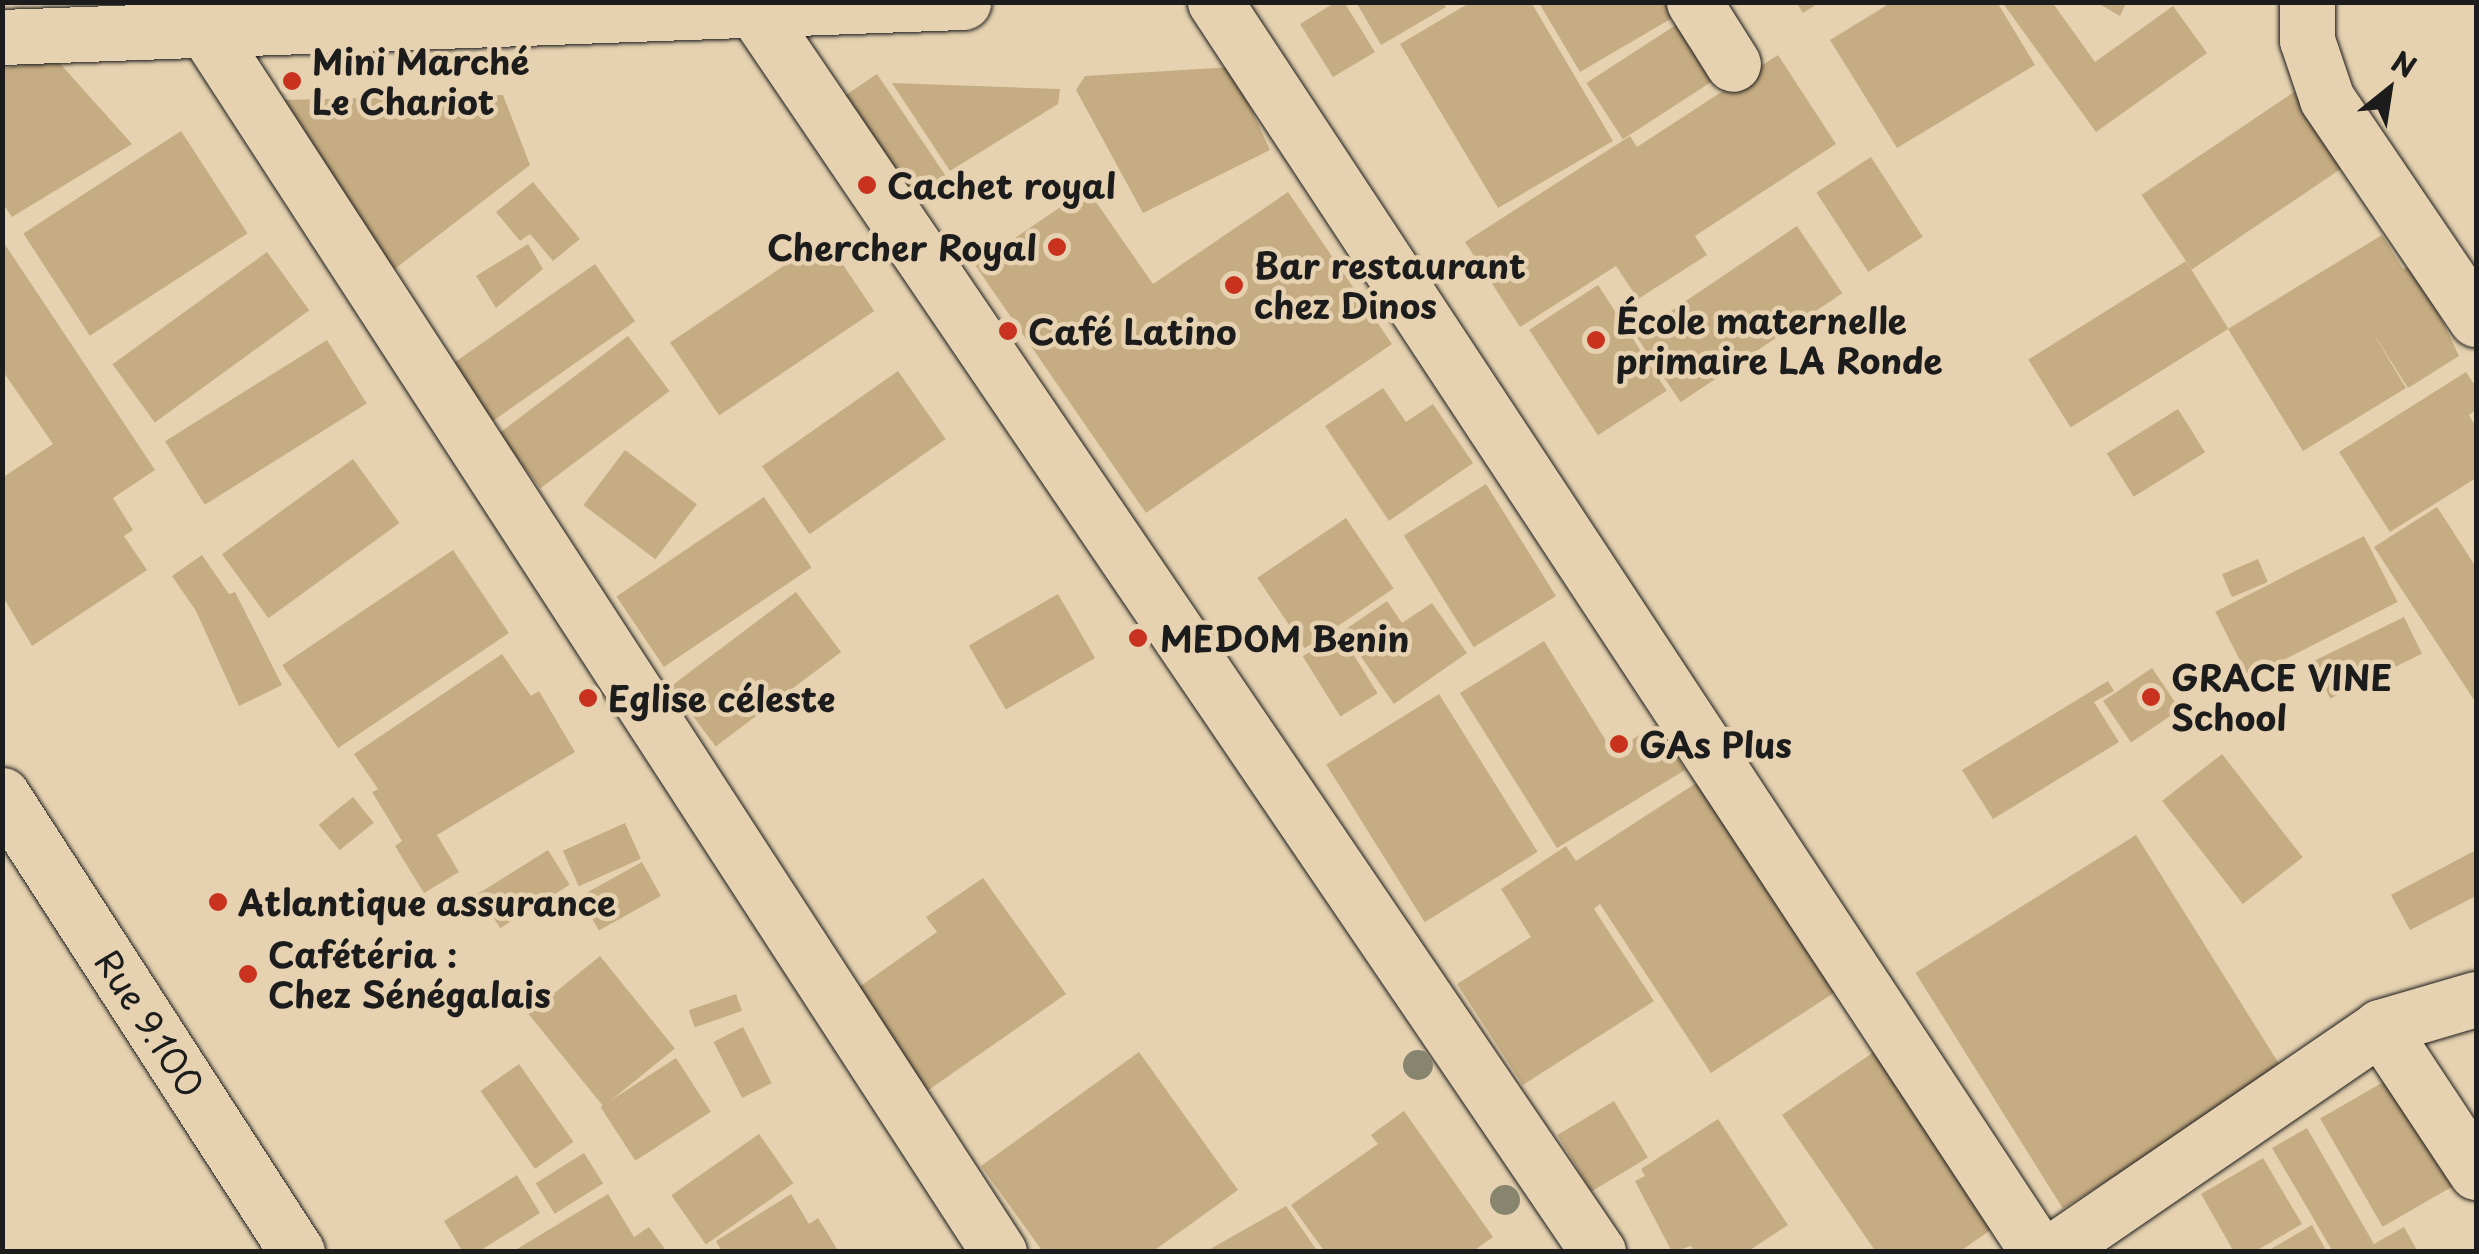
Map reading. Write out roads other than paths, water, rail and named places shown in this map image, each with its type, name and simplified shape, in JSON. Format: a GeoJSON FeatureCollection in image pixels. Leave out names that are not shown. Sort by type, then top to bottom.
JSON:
{"type":"FeatureCollection","features":[{"type":"Feature","properties":{"kind":"street"},"geometry":{"type":"LineString","coordinates":[[2,37],[203,26],[963,2]]}},
{"type":"Feature","properties":{"kind":"street"},"geometry":{"type":"LineString","coordinates":[[1216,2],[2038,1252]]}},
{"type":"Feature","properties":{"kind":"street"},"geometry":{"type":"LineString","coordinates":[[1694,2],[1733,64]]}},
{"type":"Feature","properties":{"kind":"street"},"geometry":{"type":"LineString","coordinates":[[2307,2],[2307,40],[2327,99],[2476,319]]}},
{"type":"Feature","properties":{"kind":"street"},"geometry":{"type":"LineString","coordinates":[[752,8],[1598,1252]]}},
{"type":"Feature","properties":{"kind":"street"},"geometry":{"type":"LineString","coordinates":[[203,26],[1000,1252]]}},
{"type":"Feature","properties":{"kind":"street","name":"Rue 9.100"},"geometry":{"type":"LineString","coordinates":[[2,795],[297,1252]]}},
{"type":"Feature","properties":{"kind":"street"},"geometry":{"type":"LineString","coordinates":[[2052,1252],[2380,1028],[2476,999]]}},
{"type":"Feature","properties":{"kind":"street"},"geometry":{"type":"LineString","coordinates":[[2380,1028],[2476,1172]]}},
{"type":"Feature","properties":{"kind":"place","name":"Mini Marché Le Chariot"},"geometry":{"type":"Point","coordinates":[292,81]}},
{"type":"Feature","properties":{"kind":"place","name":"Cachet royal"},"geometry":{"type":"Point","coordinates":[867,185]}},
{"type":"Feature","properties":{"kind":"place","name":"Chercher Royal"},"geometry":{"type":"Point","coordinates":[1057,247]}},
{"type":"Feature","properties":{"kind":"place","name":"Bar restaurant chez Dinos"},"geometry":{"type":"Point","coordinates":[1234,285]}},
{"type":"Feature","properties":{"kind":"place","name":"Café Latino"},"geometry":{"type":"Point","coordinates":[1008,331]}},
{"type":"Feature","properties":{"kind":"place","name":"École maternelle primaire LA Ronde"},"geometry":{"type":"Point","coordinates":[1596,340]}},
{"type":"Feature","properties":{"kind":"place","name":"MEDOM Benin"},"geometry":{"type":"Point","coordinates":[1138,638]}},
{"type":"Feature","properties":{"kind":"place","name":"GRACE VINE School"},"geometry":{"type":"Point","coordinates":[2151,697]}},
{"type":"Feature","properties":{"kind":"place","name":"Eglise céleste"},"geometry":{"type":"Point","coordinates":[588,698]}},
{"type":"Feature","properties":{"kind":"place","name":"GAs Plus"},"geometry":{"type":"Point","coordinates":[1619,744]}},
{"type":"Feature","properties":{"kind":"place","name":"Atlantique assurance"},"geometry":{"type":"Point","coordinates":[218,902]}},
{"type":"Feature","properties":{"kind":"place","name":"Cafétéria : Chez Sénégalais"},"geometry":{"type":"Point","coordinates":[248,974]}}]}
